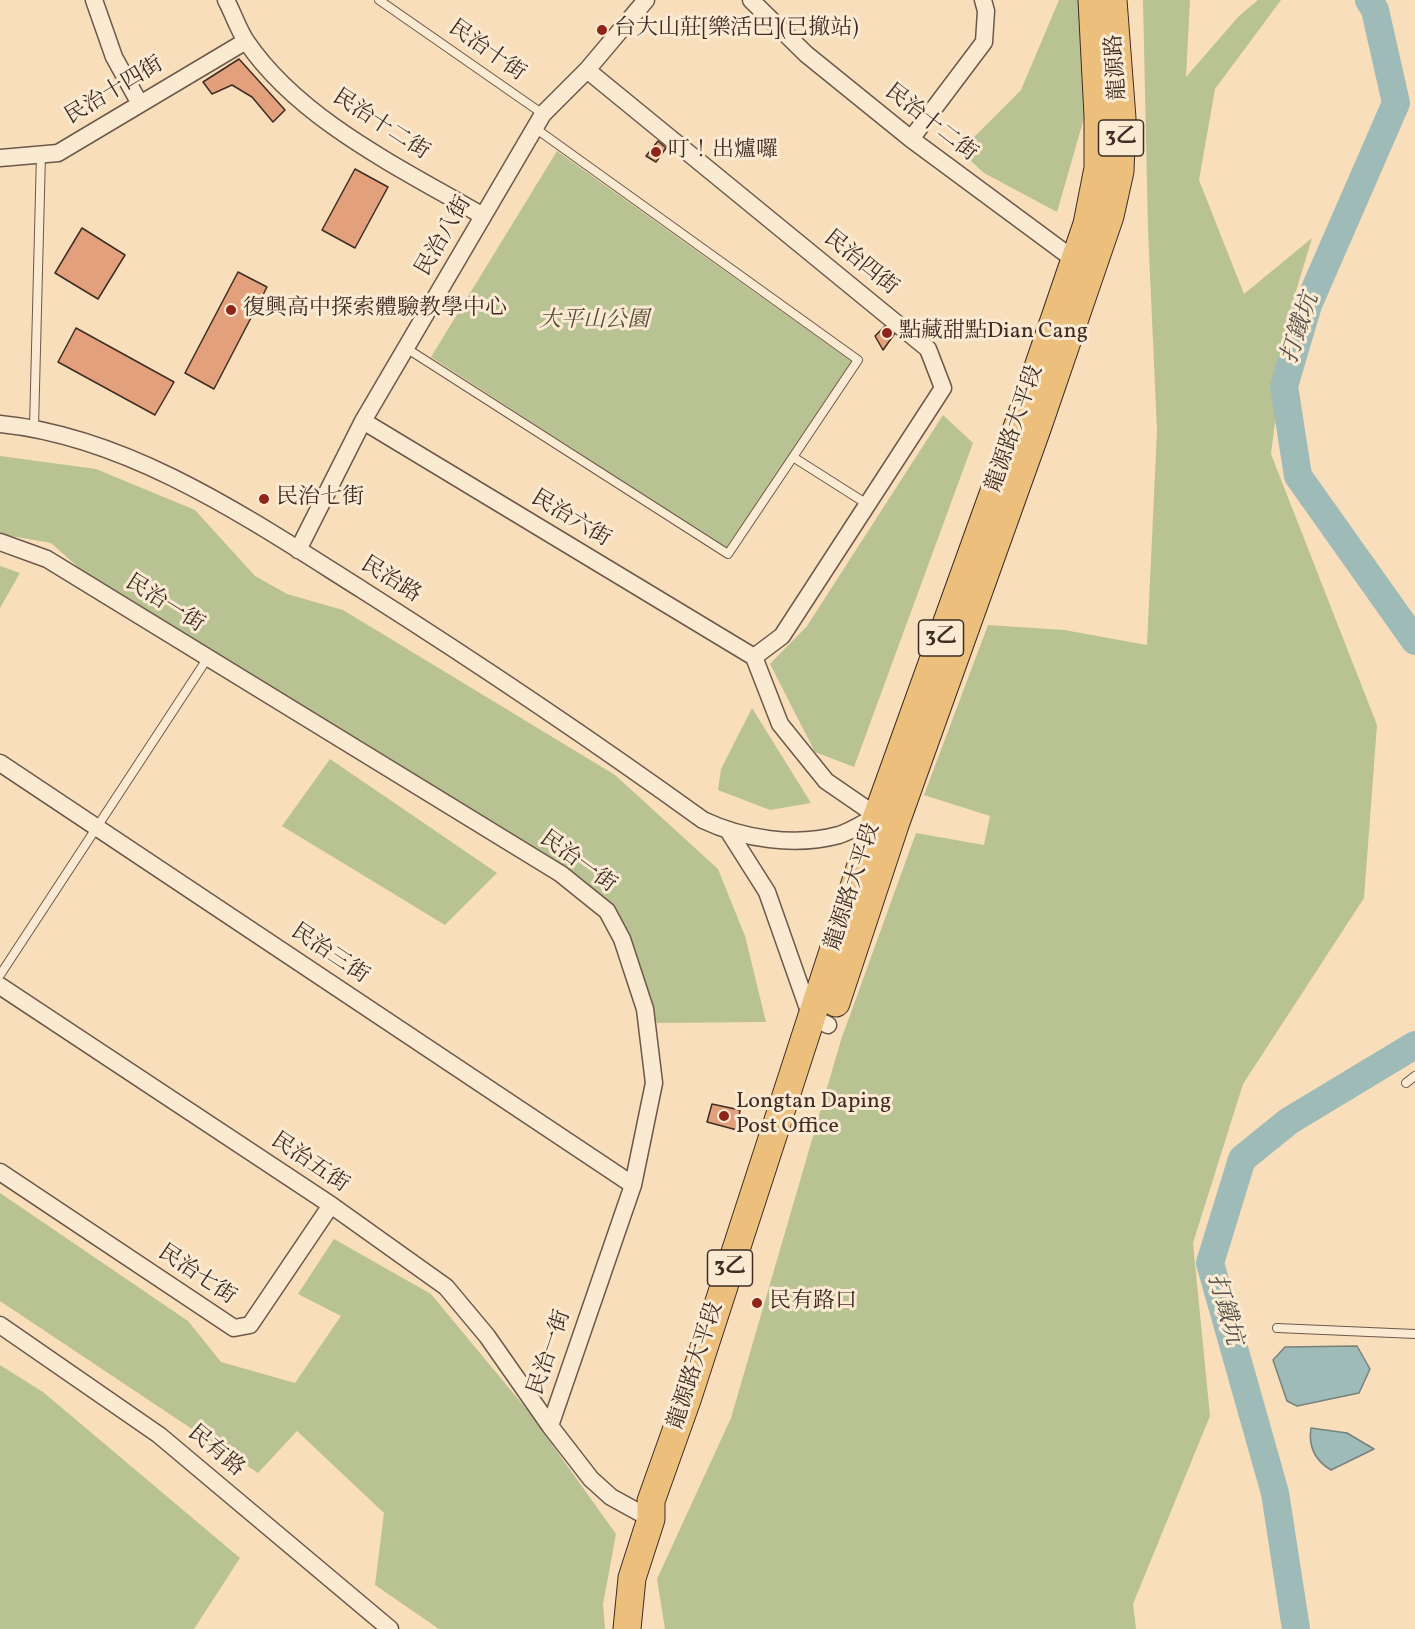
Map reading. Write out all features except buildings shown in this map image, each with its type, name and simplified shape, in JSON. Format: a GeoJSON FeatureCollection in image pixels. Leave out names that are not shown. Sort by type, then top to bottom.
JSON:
{"type":"FeatureCollection","features":[{"type":"Feature","properties":{"kind":"main road","name":"龍源路"},"geometry":{"type":"LineString","coordinates":[[1082,267],[1086,224],[1098,168],[1098,116],[1092,0]]}},
{"type":"Feature","properties":{"kind":"main road","name":"龍源路"},"geometry":{"type":"LineString","coordinates":[[1082,267],[1110,216],[1120,171],[1122,118],[1113,0]]}},
{"type":"Feature","properties":{"kind":"main road","name":"龍源路大平段"},"geometry":{"type":"LineString","coordinates":[[627,1629],[632,1578],[651,1519],[666,1511],[707,1400],[820,1021],[887,819],[1082,267]]}},
{"type":"Feature","properties":{"kind":"street"},"geometry":{"type":"LineString","coordinates":[[94,0],[114,57],[140,104]]}},
{"type":"Feature","properties":{"kind":"street","name":"民治十二街"},"geometry":{"type":"LineString","coordinates":[[226,0],[246,41],[273,73],[330,126],[483,216]]}},
{"type":"Feature","properties":{"kind":"street","name":"民治八街"},"geometry":{"type":"LineString","coordinates":[[298,550],[363,421],[539,121],[588,70],[646,0]]}},
{"type":"Feature","properties":{"kind":"street","name":"民治十二街"},"geometry":{"type":"LineString","coordinates":[[752,0],[806,54],[911,139],[1082,267]]}},
{"type":"Feature","properties":{"kind":"street"},"geometry":{"type":"LineString","coordinates":[[911,139],[984,42],[986,12],[983,0]]}},
{"type":"Feature","properties":{"kind":"street","name":"民治十四街"},"geometry":{"type":"LineString","coordinates":[[0,158],[58,153],[246,41]]}},
{"type":"Feature","properties":{"kind":"street","name":"民治四街"},"geometry":{"type":"LineString","coordinates":[[588,70],[928,348],[943,388],[782,636],[754,657]]}},
{"type":"Feature","properties":{"kind":"street","name":"民治六街"},"geometry":{"type":"LineString","coordinates":[[363,421],[754,657]]}},
{"type":"Feature","properties":{"kind":"street","name":"民治路"},"geometry":{"type":"LineString","coordinates":[[0,424],[34,428],[131,459],[198,490],[461,653],[703,820],[729,832]]}},
{"type":"Feature","properties":{"kind":"street","name":"民治一街"},"geometry":{"type":"LineString","coordinates":[[0,542],[47,559],[561,874],[606,911],[622,939],[645,1009],[654,1083],[633,1185],[550,1426],[591,1479],[611,1497],[651,1519]]}},
{"type":"Feature","properties":{"kind":"street"},"geometry":{"type":"LineString","coordinates":[[754,657],[780,724],[826,781],[887,819]]}},
{"type":"Feature","properties":{"kind":"street","name":"民治三街"},"geometry":{"type":"LineString","coordinates":[[0,763],[633,1185]]}},
{"type":"Feature","properties":{"kind":"street"},"geometry":{"type":"LineString","coordinates":[[729,832],[804,841],[841,834],[887,819]]}},
{"type":"Feature","properties":{"kind":"street"},"geometry":{"type":"LineString","coordinates":[[729,832],[767,892],[820,1021]]}},
{"type":"Feature","properties":{"kind":"street","name":"民治五街"},"geometry":{"type":"LineString","coordinates":[[0,986],[331,1205],[446,1287],[487,1336],[550,1426]]}},
{"type":"Feature","properties":{"kind":"street","name":"民治七街"},"geometry":{"type":"LineString","coordinates":[[0,1172],[234,1328],[250,1325],[331,1205]]}},
{"type":"Feature","properties":{"kind":"street","name":"民有路"},"geometry":{"type":"LineString","coordinates":[[0,1326],[159,1435],[390,1629]]}},
{"type":"Feature","properties":{"kind":"lane","name":"民治十街"},"geometry":{"type":"LineString","coordinates":[[379,0],[858,360],[793,457]]}},
{"type":"Feature","properties":{"kind":"lane"},"geometry":{"type":"LineString","coordinates":[[34,428],[41,154]]}},
{"type":"Feature","properties":{"kind":"lane"},"geometry":{"type":"LineString","coordinates":[[406,348],[728,554],[793,457],[867,504]]}},
{"type":"Feature","properties":{"kind":"lane"},"geometry":{"type":"LineString","coordinates":[[0,975],[207,659]]}},
{"type":"Feature","properties":{"kind":"lane"},"geometry":{"type":"LineString","coordinates":[[1406,1083],[1415,1076]]}},
{"type":"Feature","properties":{"kind":"lane"},"geometry":{"type":"LineString","coordinates":[[1277,1329],[1415,1334]]}},
{"type":"Feature","properties":{"kind":"green space"},"geometry":{"type":"Polygon","coordinates":[[[1059,0],[1091,0],[1095,80],[1057,212],[984,173],[960,151],[1021,90],[1059,0]]]}},
{"type":"Feature","properties":{"kind":"green space"},"geometry":{"type":"Polygon","coordinates":[[[1143,0],[1190,0],[1186,77],[1239,16],[1258,0],[1281,0],[1215,89],[1199,180],[1244,294],[1312,238],[1288,318],[1271,454],[1377,725],[1364,898],[1243,1084],[1193,1243],[1210,1416],[1133,1604],[1136,1629],[665,1629],[657,1579],[731,1418],[841,1040],[916,833],[984,845],[990,816],[924,795],[988,625],[1064,630],[1147,645],[1157,431],[1148,230],[1143,0]]]}},
{"type":"Feature","properties":{"kind":"green space","name":"大平山公園"},"geometry":{"type":"Polygon","coordinates":[[[557,151],[852,362],[727,549],[431,357],[557,151]]]}},
{"type":"Feature","properties":{"kind":"green space"},"geometry":{"type":"Polygon","coordinates":[[[943,415],[973,443],[854,767],[815,752],[770,664],[807,626],[943,415]]]}},
{"type":"Feature","properties":{"kind":"green space"},"geometry":{"type":"Polygon","coordinates":[[[0,456],[96,469],[195,510],[255,576],[287,594],[343,610],[615,775],[718,869],[745,936],[766,1022],[657,1023],[617,921],[457,807],[235,664],[88,576],[51,543],[0,534],[0,456]]]}},
{"type":"Feature","properties":{"kind":"green space"},"geometry":{"type":"Polygon","coordinates":[[[0,566],[20,573],[0,608],[0,566]]]}},
{"type":"Feature","properties":{"kind":"green space"},"geometry":{"type":"Polygon","coordinates":[[[752,708],[811,803],[770,810],[718,790],[721,769],[752,708]]]}},
{"type":"Feature","properties":{"kind":"green space"},"geometry":{"type":"Polygon","coordinates":[[[330,759],[497,873],[445,925],[282,826],[330,759]]]}},
{"type":"Feature","properties":{"kind":"green space"},"geometry":{"type":"Polygon","coordinates":[[[0,1193],[188,1321],[221,1362],[295,1383],[341,1316],[298,1294],[334,1239],[431,1294],[528,1411],[616,1534],[603,1604],[605,1629],[439,1629],[375,1585],[384,1513],[297,1431],[258,1473],[0,1301],[0,1193]]]}},
{"type":"Feature","properties":{"kind":"green space"},"geometry":{"type":"Polygon","coordinates":[[[0,1365],[43,1392],[240,1558],[194,1629],[0,1629],[0,1365]]]}},
{"type":"Feature","properties":{"kind":"water"},"geometry":{"type":"Polygon","coordinates":[[[1357,1346],[1370,1369],[1359,1393],[1297,1406],[1287,1401],[1273,1360],[1285,1347],[1357,1346]]]}},
{"type":"Feature","properties":{"kind":"water"},"geometry":{"type":"Polygon","coordinates":[[[1311,1428],[1347,1433],[1374,1449],[1331,1470],[1314,1453],[1310,1435],[1311,1428]]]}},
{"type":"Feature","properties":{"kind":"waterway","name":"打鐵坑"},"geometry":{"type":"LineString","coordinates":[[1369,0],[1375,10],[1396,103],[1308,305],[1284,386],[1298,476],[1415,641]]}},
{"type":"Feature","properties":{"kind":"waterway","name":"打鐵坑"},"geometry":{"type":"LineString","coordinates":[[1296,1629],[1275,1493],[1210,1263],[1242,1159],[1289,1121],[1415,1045]]}},
{"type":"Feature","properties":{"kind":"place","name":"台大山莊[樂活巴](已撤站)"},"geometry":{"type":"Point","coordinates":[602,30]}},
{"type":"Feature","properties":{"kind":"place","name":"叮！出爐囉"},"geometry":{"type":"Point","coordinates":[656,152]}},
{"type":"Feature","properties":{"kind":"place","name":"復興高中探索體驗教學中心"},"geometry":{"type":"Point","coordinates":[231,310]}},
{"type":"Feature","properties":{"kind":"place","name":"點藏甜點Dian Cang"},"geometry":{"type":"Point","coordinates":[887,333]}},
{"type":"Feature","properties":{"kind":"place","name":"民治七街"},"geometry":{"type":"Point","coordinates":[264,499]}},
{"type":"Feature","properties":{"kind":"place","name":"Longtan Daping Post Office"},"geometry":{"type":"Point","coordinates":[724,1116]}},
{"type":"Feature","properties":{"kind":"place","name":"民有路口"},"geometry":{"type":"Point","coordinates":[757,1303]}}]}
